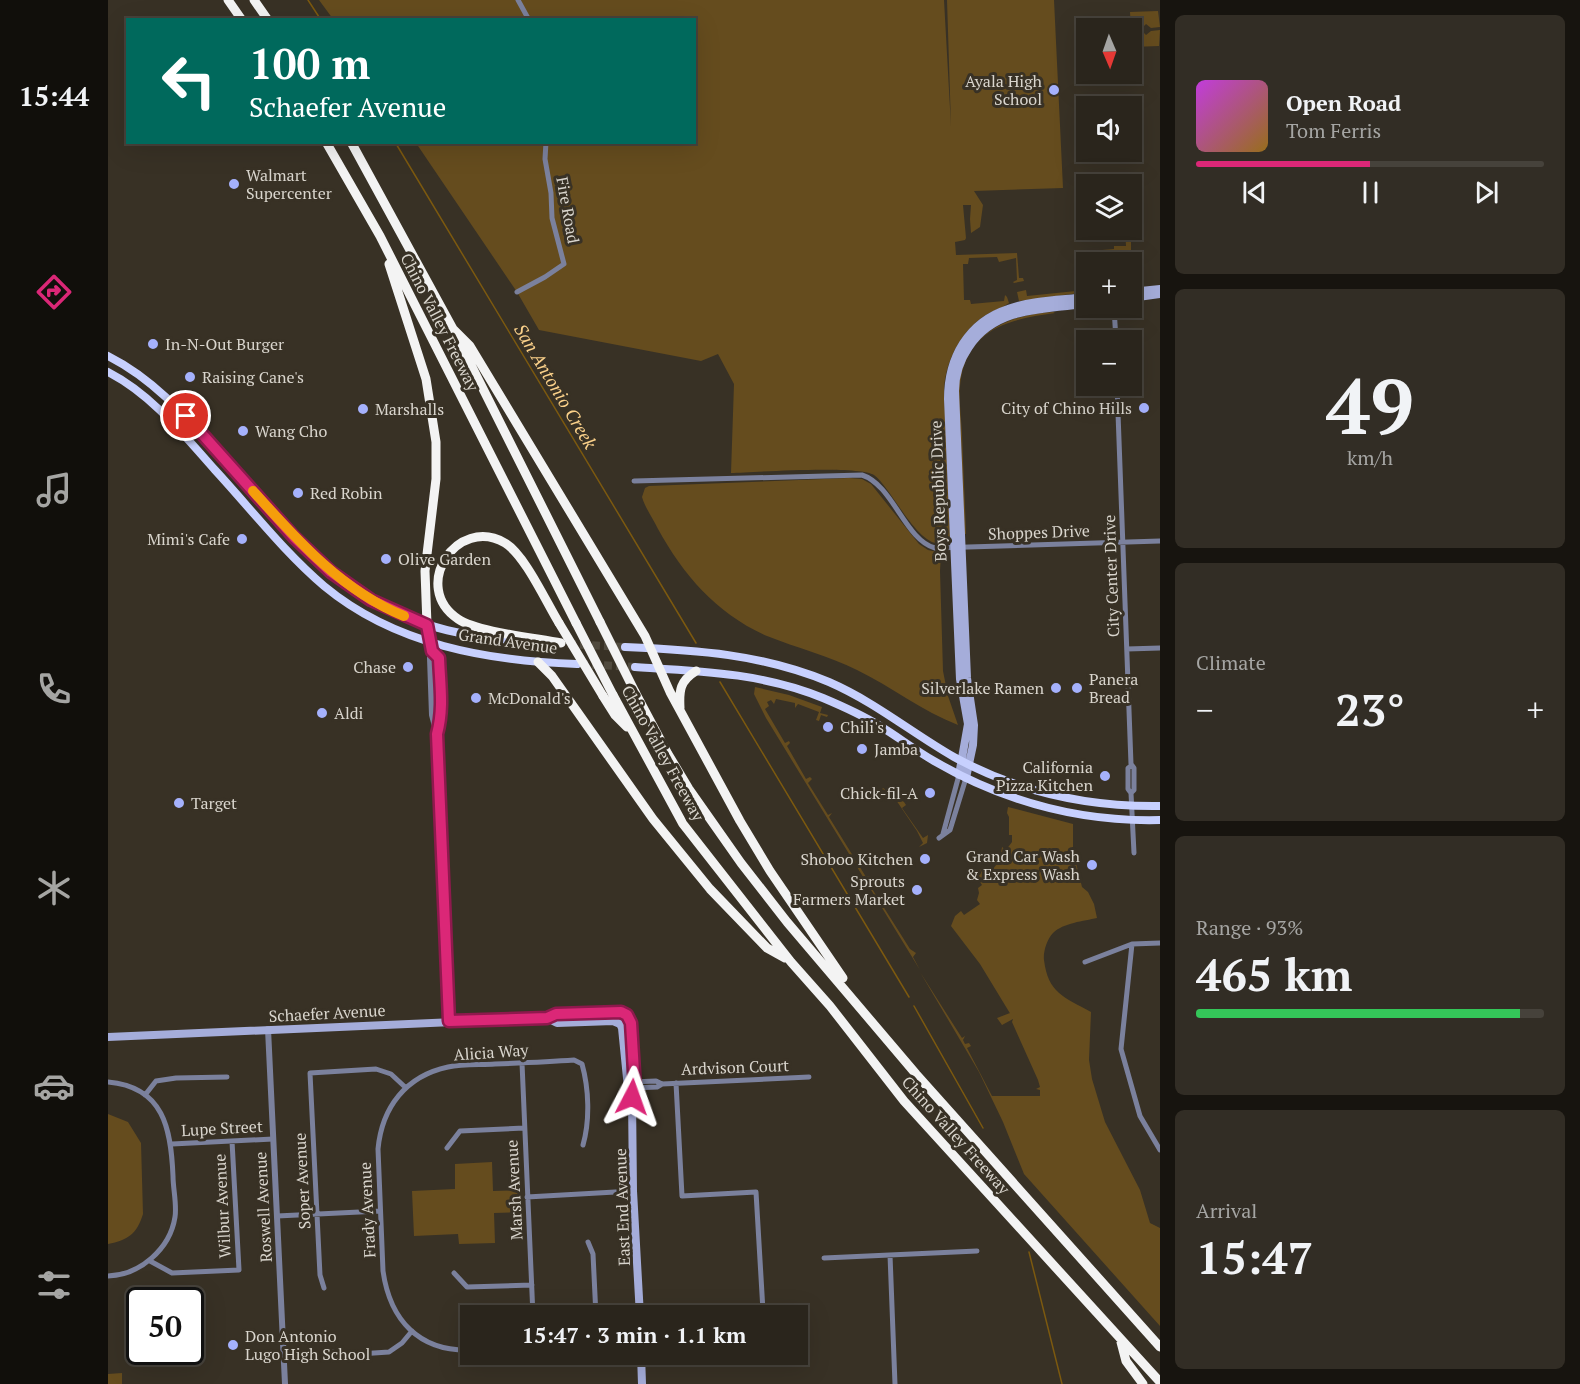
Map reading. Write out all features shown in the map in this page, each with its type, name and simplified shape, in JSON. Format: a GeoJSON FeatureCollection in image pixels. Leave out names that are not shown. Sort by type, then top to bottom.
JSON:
{"type":"FeatureCollection","features":[{"type":"Feature","properties":{"kind":"highway"},"geometry":{"type":"LineString","coordinates":[[228,0],[241,18]]}},
{"type":"Feature","properties":{"kind":"highway"},"geometry":{"type":"LineString","coordinates":[[254,0],[267,18]]}},
{"type":"Feature","properties":{"kind":"highway","name":"Chino Valley Freeway"},"geometry":{"type":"LineString","coordinates":[[327,144],[380,236],[613,695],[683,824],[904,1101],[1160,1382]]}},
{"type":"Feature","properties":{"kind":"highway","name":"Chino Valley Freeway"},"geometry":{"type":"LineString","coordinates":[[352,144],[453,329],[668,754],[735,854],[787,922],[916,1074],[1160,1347]]}},
{"type":"Feature","properties":{"kind":"highway"},"geometry":{"type":"LineString","coordinates":[[380,236],[426,379],[436,442],[436,479],[425,571],[427,625]]}},
{"type":"Feature","properties":{"kind":"highway"},"geometry":{"type":"LineString","coordinates":[[453,329],[470,346],[651,648],[680,710],[740,821],[815,939],[847,984],[852,996]]}},
{"type":"Feature","properties":{"kind":"highway"},"geometry":{"type":"LineString","coordinates":[[563,643],[476,627],[455,617],[442,602],[438,585],[439,571],[444,559],[454,548],[469,540],[493,539],[504,543],[523,562],[615,716],[633,733]]}},
{"type":"Feature","properties":{"kind":"highway"},"geometry":{"type":"LineString","coordinates":[[538,662],[552,676],[624,780],[684,858],[767,948],[791,962]]}},
{"type":"Feature","properties":{"kind":"highway"},"geometry":{"type":"LineString","coordinates":[[680,710],[681,685],[696,671]]}},
{"type":"Feature","properties":{"kind":"highway"},"geometry":{"type":"LineString","coordinates":[[1121,1339],[1126,1360],[1143,1384]]}},
{"type":"Feature","properties":{"kind":"main road"},"geometry":{"type":"LineString","coordinates":[[1142,291],[1160,289]]}},
{"type":"Feature","properties":{"kind":"main road"},"geometry":{"type":"LineString","coordinates":[[1142,296],[1160,294]]}},
{"type":"Feature","properties":{"kind":"main road","name":"Boys Republic Drive"},"geometry":{"type":"LineString","coordinates":[[958,548],[948,390],[950,371],[957,353],[974,330],[1002,311],[1076,298]]}},
{"type":"Feature","properties":{"kind":"main road","name":"Boys Republic Drive"},"geometry":{"type":"LineString","coordinates":[[963,777],[968,724],[960,682],[954,391],[957,373],[964,354],[984,329],[1003,318],[1027,311],[1076,305]]}},
{"type":"Feature","properties":{"kind":"main road","name":"Grand Avenue"},"geometry":{"type":"LineString","coordinates":[[108,356],[130,367],[159,389],[294,537],[331,572],[371,600],[427,625],[475,637],[563,643]]}},
{"type":"Feature","properties":{"kind":"main road","name":"Grand Avenue"},"geometry":{"type":"LineString","coordinates":[[108,372],[122,379],[169,419],[284,546],[325,586],[362,613],[431,647],[538,662],[577,664]]}},
{"type":"Feature","properties":{"kind":"main road"},"geometry":{"type":"LineString","coordinates":[[625,647],[722,653],[777,664],[838,686],[966,762],[1013,783],[1093,803],[1160,806]]}},
{"type":"Feature","properties":{"kind":"main road"},"geometry":{"type":"LineString","coordinates":[[635,667],[735,674],[791,687],[841,706],[876,723],[963,777],[1004,795],[1049,808],[1094,817],[1160,820]]}},
{"type":"Feature","properties":{"kind":"main road","name":"Schaefer Avenue"},"geometry":{"type":"LineString","coordinates":[[108,1037],[547,1018],[556,1014],[621,1012],[630,1019]]}},
{"type":"Feature","properties":{"kind":"main road","name":"Schaefer Avenue"},"geometry":{"type":"LineString","coordinates":[[547,1018],[557,1023],[613,1021],[620,1024]]}},
{"type":"Feature","properties":{"kind":"main road","name":"East End Avenue"},"geometry":{"type":"LineString","coordinates":[[630,1019],[633,1191],[639,1305]]}},
{"type":"Feature","properties":{"kind":"main road","name":"East End Avenue"},"geometry":{"type":"LineString","coordinates":[[620,1024],[631,1085]]}},
{"type":"Feature","properties":{"kind":"main road"},"geometry":{"type":"LineString","coordinates":[[641,1365],[642,1384]]}},
{"type":"Feature","properties":{"kind":"street"},"geometry":{"type":"LineString","coordinates":[[518,0],[527,18]]}},
{"type":"Feature","properties":{"kind":"street","name":"Fire Road"},"geometry":{"type":"LineString","coordinates":[[517,292],[564,264],[552,218],[551,193],[545,159],[546,144]]}},
{"type":"Feature","properties":{"kind":"street","name":"City Center Drive"},"geometry":{"type":"LineString","coordinates":[[1117,396],[1131,766],[1128,768],[1128,789],[1131,793],[1134,853]]}},
{"type":"Feature","properties":{"kind":"street","name":"Shoppes Drive"},"geometry":{"type":"LineString","coordinates":[[634,480],[862,475],[874,481],[923,543],[935,548],[1160,541]]}},
{"type":"Feature","properties":{"kind":"street"},"geometry":{"type":"LineString","coordinates":[[427,625],[431,647],[439,658],[442,715],[437,734],[449,1021]]}},
{"type":"Feature","properties":{"kind":"street"},"geometry":{"type":"LineString","coordinates":[[1127,650],[1160,648]]}},
{"type":"Feature","properties":{"kind":"street"},"geometry":{"type":"LineString","coordinates":[[941,836],[963,777]]}},
{"type":"Feature","properties":{"kind":"street"},"geometry":{"type":"LineString","coordinates":[[1085,962],[1132,944],[1160,943]]}},
{"type":"Feature","properties":{"kind":"street"},"geometry":{"type":"LineString","coordinates":[[1132,944],[1121,1049],[1140,1116],[1160,1150]]}},
{"type":"Feature","properties":{"kind":"street","name":"Roswell Avenue"},"geometry":{"type":"LineString","coordinates":[[268,1029],[285,1384]]}},
{"type":"Feature","properties":{"kind":"street","name":"Alicia Way"},"geometry":{"type":"LineString","coordinates":[[405,1087],[426,1075],[448,1067],[574,1060],[582,1064],[585,1074],[588,1127],[583,1144]]}},
{"type":"Feature","properties":{"kind":"street","name":"Marsh Avenue"},"geometry":{"type":"LineString","coordinates":[[522,1063],[533,1305]]}},
{"type":"Feature","properties":{"kind":"street","name":"Soper Avenue"},"geometry":{"type":"LineString","coordinates":[[324,1288],[320,1275],[310,1073],[376,1070],[391,1074],[405,1087]]}},
{"type":"Feature","properties":{"kind":"street"},"geometry":{"type":"LineString","coordinates":[[145,1095],[156,1081],[176,1078],[227,1077]]}},
{"type":"Feature","properties":{"kind":"street","name":"Ardvison Court"},"geometry":{"type":"LineString","coordinates":[[631,1085],[657,1087],[662,1084],[676,1083],[809,1077]]}},
{"type":"Feature","properties":{"kind":"street"},"geometry":{"type":"LineString","coordinates":[[108,1082],[121,1083],[145,1095],[158,1108],[166,1122],[171,1143],[175,1217],[166,1241],[150,1261],[133,1270],[116,1276],[108,1276]]}},
{"type":"Feature","properties":{"kind":"street"},"geometry":{"type":"LineString","coordinates":[[676,1083],[682,1197],[756,1192],[763,1305]]}},
{"type":"Feature","properties":{"kind":"street","name":"Frady Avenue"},"geometry":{"type":"LineString","coordinates":[[405,1087],[386,1114],[380,1130],[378,1149],[386,1288],[391,1306],[400,1320],[412,1331],[435,1346],[447,1350],[460,1350]]}},
{"type":"Feature","properties":{"kind":"street"},"geometry":{"type":"LineString","coordinates":[[447,1148],[460,1131],[525,1128]]}},
{"type":"Feature","properties":{"kind":"street","name":"Lupe Street"},"geometry":{"type":"LineString","coordinates":[[171,1143],[273,1139]]}},
{"type":"Feature","properties":{"kind":"street","name":"Wilbur Avenue"},"geometry":{"type":"LineString","coordinates":[[150,1261],[172,1273],[239,1270],[232,1141]]}},
{"type":"Feature","properties":{"kind":"street"},"geometry":{"type":"LineString","coordinates":[[527,1197],[633,1191]]}},
{"type":"Feature","properties":{"kind":"street"},"geometry":{"type":"LineString","coordinates":[[277,1216],[380,1211]]}},
{"type":"Feature","properties":{"kind":"street"},"geometry":{"type":"LineString","coordinates":[[588,1242],[593,1254],[595,1305]]}},
{"type":"Feature","properties":{"kind":"street"},"geometry":{"type":"LineString","coordinates":[[824,1258],[977,1251]]}},
{"type":"Feature","properties":{"kind":"street"},"geometry":{"type":"LineString","coordinates":[[890,1255],[896,1384]]}},
{"type":"Feature","properties":{"kind":"street"},"geometry":{"type":"LineString","coordinates":[[454,1273],[467,1287],[532,1285]]}},
{"type":"Feature","properties":{"kind":"street"},"geometry":{"type":"LineString","coordinates":[[329,1350],[344,1355],[388,1352],[402,1343],[412,1331]]}},
{"type":"Feature","properties":{"kind":"shaded area"},"geometry":{"type":"Polygon","coordinates":[[[319,0],[944,0],[951,126],[947,0],[1054,0],[1063,188],[974,191],[983,205],[980,227],[971,233],[971,205],[963,205],[966,238],[955,242],[956,255],[1017,253],[1019,278],[1023,278],[1024,281],[1013,282],[1017,280],[1016,258],[999,262],[997,257],[969,258],[968,264],[963,264],[964,300],[970,300],[971,304],[1004,301],[1005,295],[1009,303],[984,316],[968,330],[951,358],[945,378],[950,535],[948,541],[938,544],[928,540],[908,520],[882,483],[874,475],[865,472],[806,470],[731,473],[734,384],[718,354],[701,361],[539,330],[517,292],[417,144],[696,144],[696,18],[332,18],[319,0]]]}},
{"type":"Feature","properties":{"kind":"shaded area"},"geometry":{"type":"Polygon","coordinates":[[[1158,11],[1160,27],[1151,28],[1146,24],[1142,28],[1142,18],[1130,18],[1130,12],[1158,11]]]}},
{"type":"Feature","properties":{"kind":"shaded area"},"geometry":{"type":"Polygon","coordinates":[[[1160,30],[1159,46],[1142,47],[1142,31],[1146,35],[1151,31],[1160,30]]]}},
{"type":"Feature","properties":{"kind":"shaded area"},"geometry":{"type":"Polygon","coordinates":[[[1126,240],[1131,240],[1131,252],[1102,252],[1102,250],[1114,249],[1114,246],[1126,246],[1126,240]]]}},
{"type":"Feature","properties":{"kind":"shaded area"},"geometry":{"type":"Polygon","coordinates":[[[1026,290],[1027,296],[1076,291],[1076,293],[1019,301],[1017,292],[1026,290]]]}},
{"type":"Feature","properties":{"kind":"shaded area"},"geometry":{"type":"Polygon","coordinates":[[[1055,313],[1009,323],[985,336],[1006,322],[1021,317],[1055,313]]]}},
{"type":"Feature","properties":{"kind":"shaded area"},"geometry":{"type":"Polygon","coordinates":[[[973,348],[966,361],[960,392],[966,534],[964,534],[958,389],[963,365],[973,348]]]}},
{"type":"Feature","properties":{"kind":"shaded area"},"geometry":{"type":"Polygon","coordinates":[[[862,479],[871,484],[919,544],[928,550],[941,553],[943,671],[948,696],[958,725],[932,713],[857,670],[767,636],[733,617],[703,592],[691,578],[668,546],[642,497],[645,488],[649,486],[862,479]]]}},
{"type":"Feature","properties":{"kind":"shaded area"},"geometry":{"type":"Polygon","coordinates":[[[755,687],[789,695],[822,707],[820,713],[828,715],[827,717],[821,715],[819,721],[816,720],[819,712],[798,704],[795,708],[795,703],[776,699],[774,704],[771,700],[767,702],[769,706],[765,709],[785,743],[789,741],[787,746],[806,779],[810,777],[812,779],[808,783],[828,815],[832,813],[829,817],[866,877],[870,876],[869,884],[910,949],[916,953],[913,957],[920,970],[766,718],[754,694],[755,687]]]}},
{"type":"Feature","properties":{"kind":"shaded area"},"geometry":{"type":"Polygon","coordinates":[[[883,788],[904,802],[906,805],[902,808],[923,838],[928,835],[927,843],[919,847],[923,843],[917,831],[894,797],[886,798],[888,793],[883,789],[879,793],[883,788]]]}},
{"type":"Feature","properties":{"kind":"shaded area"},"geometry":{"type":"Polygon","coordinates":[[[1008,807],[1073,824],[1073,851],[1082,887],[1088,892],[1094,904],[1097,918],[1074,923],[1057,930],[1047,942],[1044,960],[1049,980],[1059,993],[1091,1012],[1089,1060],[1092,1079],[1105,1122],[1140,1190],[1150,1223],[1160,1228],[1160,1326],[1024,1174],[979,1072],[920,972],[962,1038],[965,1036],[963,1040],[965,1044],[969,1043],[971,1046],[967,1048],[992,1096],[1040,1096],[1040,1090],[1036,1089],[1040,1087],[1038,1080],[1012,1022],[1013,1019],[1002,1025],[997,1018],[1010,1013],[980,964],[951,926],[955,916],[961,911],[964,915],[980,904],[977,900],[978,888],[982,885],[972,870],[993,869],[1000,860],[1002,847],[1006,850],[1012,842],[1012,835],[1009,835],[1008,807]]]}},
{"type":"Feature","properties":{"kind":"shaded area"},"geometry":{"type":"Polygon","coordinates":[[[108,1114],[128,1122],[141,1143],[143,1214],[138,1227],[131,1235],[108,1244],[108,1114]]]}},
{"type":"Feature","properties":{"kind":"shaded area"},"geometry":{"type":"Polygon","coordinates":[[[492,1162],[493,1191],[522,1190],[523,1212],[494,1213],[495,1243],[459,1244],[458,1234],[414,1236],[412,1191],[455,1189],[455,1164],[492,1162]]]}},
{"type":"Feature","properties":{"kind":"shaded area"},"geometry":{"type":"Polygon","coordinates":[[[122,1373],[122,1384],[108,1384],[108,1374],[122,1373]]]}},
{"type":"Feature","properties":{"kind":"waterway","name":"San Antonio Creek"},"geometry":{"type":"LineString","coordinates":[[308,0],[320,18]]}},
{"type":"Feature","properties":{"kind":"waterway","name":"San Antonio Creek"},"geometry":{"type":"LineString","coordinates":[[396,144],[696,643]]}},
{"type":"Feature","properties":{"kind":"waterway","name":"San Antonio Creek"},"geometry":{"type":"LineString","coordinates":[[720,682],[909,997]]}},
{"type":"Feature","properties":{"kind":"waterway","name":"San Antonio Creek"},"geometry":{"type":"LineString","coordinates":[[914,1006],[983,1128]]}},
{"type":"Feature","properties":{"kind":"waterway","name":"San Antonio Creek"},"geometry":{"type":"LineString","coordinates":[[1029,1252],[1062,1384]]}},
{"type":"Feature","properties":{"kind":"tunnel"},"geometry":{"type":"LineString","coordinates":[[568,644],[625,647]]}},
{"type":"Feature","properties":{"kind":"tunnel"},"geometry":{"type":"LineString","coordinates":[[580,664],[635,667]]}},
{"type":"Feature","properties":{"kind":"slow traffic"},"geometry":{"type":"LineString","coordinates":[[253,491],[294,537],[331,572],[371,600],[404,616]]}},
{"type":"Feature","properties":{"kind":"place","name":"Ayala High School"},"geometry":{"type":"Point","coordinates":[1054,90]}},
{"type":"Feature","properties":{"kind":"place","name":"Walmart Supercenter"},"geometry":{"type":"Point","coordinates":[234,184]}},
{"type":"Feature","properties":{"kind":"place","name":"In-N-Out Burger"},"geometry":{"type":"Point","coordinates":[153,344]}},
{"type":"Feature","properties":{"kind":"place","name":"Raising Cane's"},"geometry":{"type":"Point","coordinates":[190,377]}},
{"type":"Feature","properties":{"kind":"place","name":"City of Chino Hills"},"geometry":{"type":"Point","coordinates":[1144,408]}},
{"type":"Feature","properties":{"kind":"place","name":"Marshalls"},"geometry":{"type":"Point","coordinates":[363,409]}},
{"type":"Feature","properties":{"kind":"place","name":"Wang Cho"},"geometry":{"type":"Point","coordinates":[243,431]}},
{"type":"Feature","properties":{"kind":"place","name":"Red Robin"},"geometry":{"type":"Point","coordinates":[298,493]}},
{"type":"Feature","properties":{"kind":"place","name":"Mimi's Cafe"},"geometry":{"type":"Point","coordinates":[242,539]}},
{"type":"Feature","properties":{"kind":"place","name":"Olive Garden"},"geometry":{"type":"Point","coordinates":[386,559]}},
{"type":"Feature","properties":{"kind":"place","name":"Chase"},"geometry":{"type":"Point","coordinates":[408,667]}},
{"type":"Feature","properties":{"kind":"place","name":"Silverlake Ramen"},"geometry":{"type":"Point","coordinates":[1056,688]}},
{"type":"Feature","properties":{"kind":"place","name":"Panera Bread"},"geometry":{"type":"Point","coordinates":[1077,688]}},
{"type":"Feature","properties":{"kind":"place","name":"McDonald's"},"geometry":{"type":"Point","coordinates":[476,698]}},
{"type":"Feature","properties":{"kind":"place","name":"Aldi"},"geometry":{"type":"Point","coordinates":[322,713]}},
{"type":"Feature","properties":{"kind":"place","name":"Chili's"},"geometry":{"type":"Point","coordinates":[828,727]}},
{"type":"Feature","properties":{"kind":"place","name":"Jamba"},"geometry":{"type":"Point","coordinates":[862,749]}},
{"type":"Feature","properties":{"kind":"place","name":"California Pizza Kitchen"},"geometry":{"type":"Point","coordinates":[1105,776]}},
{"type":"Feature","properties":{"kind":"place","name":"Chick-fil-A"},"geometry":{"type":"Point","coordinates":[930,793]}},
{"type":"Feature","properties":{"kind":"place","name":"Target"},"geometry":{"type":"Point","coordinates":[179,803]}},
{"type":"Feature","properties":{"kind":"place","name":"Shoboo Kitchen"},"geometry":{"type":"Point","coordinates":[925,859]}},
{"type":"Feature","properties":{"kind":"place","name":"Grand Car Wash & Express Wash"},"geometry":{"type":"Point","coordinates":[1092,865]}},
{"type":"Feature","properties":{"kind":"place","name":"Sprouts Farmers Market"},"geometry":{"type":"Point","coordinates":[917,890]}},
{"type":"Feature","properties":{"kind":"place","name":"Don Antonio Lugo High School"},"geometry":{"type":"Point","coordinates":[233,1345]}},
{"type":"Feature","properties":{"kind":"route"},"geometry":{"type":"LineString","coordinates":[[186,416],[294,537],[331,572],[371,600],[427,625],[432,651],[439,658],[440,676],[442,715],[437,734],[449,1021],[547,1018],[556,1014],[621,1012],[627,1015],[631,1023],[635,1088],[632,1097]]}}]}
